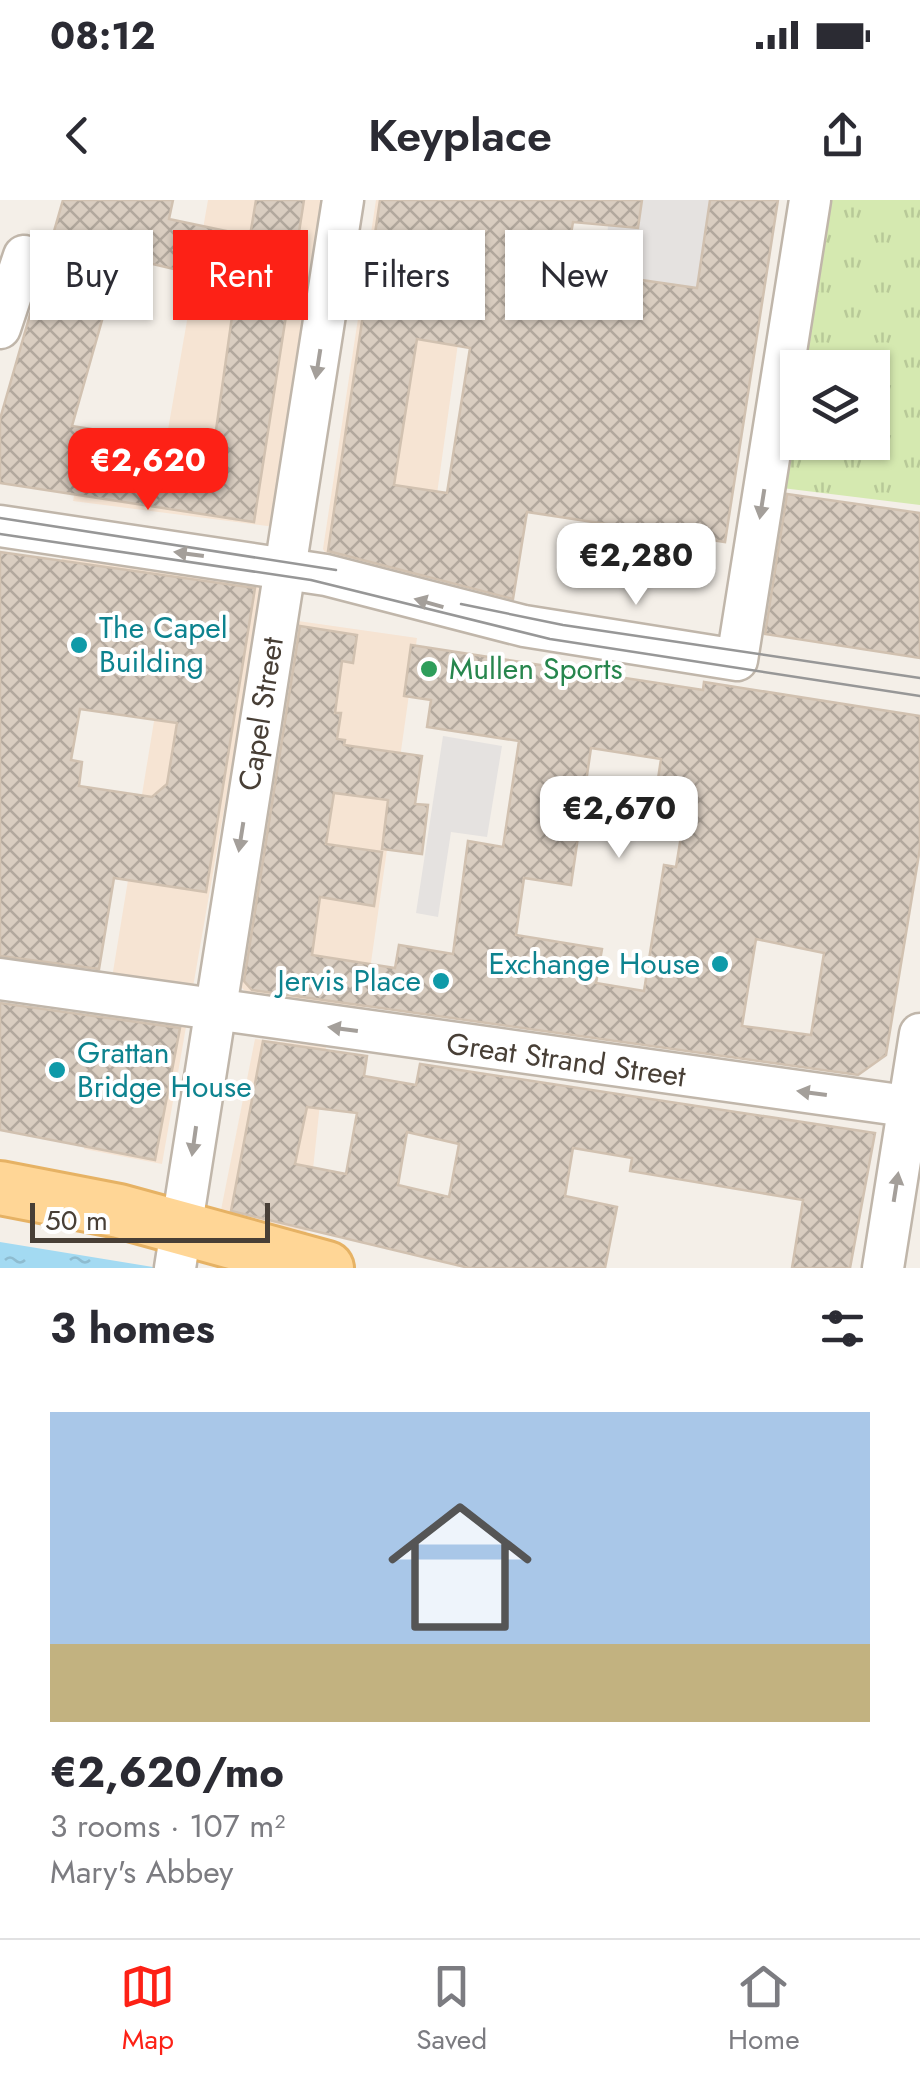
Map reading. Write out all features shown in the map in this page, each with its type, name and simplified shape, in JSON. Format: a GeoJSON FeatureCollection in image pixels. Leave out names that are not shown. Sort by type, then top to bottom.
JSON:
{"type":"FeatureCollection","features":[{"type":"Feature","properties":{"kind":"main road"},"geometry":{"type":"LineString","coordinates":[[0,1188],[119,1210],[178,1248],[327,1268]]}},
{"type":"Feature","properties":{"kind":"street","name":"Capel Street"},"geometry":{"type":"LineString","coordinates":[[178,1248],[212,1010],[344,200]]}},
{"type":"Feature","properties":{"kind":"street"},"geometry":{"type":"LineString","coordinates":[[0,526],[286,568],[524,626],[737,660],[810,200]]}},
{"type":"Feature","properties":{"kind":"street"},"geometry":{"type":"LineString","coordinates":[[0,328],[24,256]]}},
{"type":"Feature","properties":{"kind":"street","name":"Great Strand Street"},"geometry":{"type":"LineString","coordinates":[[0,979],[914,1108]]}},
{"type":"Feature","properties":{"kind":"street"},"geometry":{"type":"LineString","coordinates":[[883,1268],[914,1108],[920,1034]]}},
{"type":"Feature","properties":{"kind":"shaded area"},"geometry":{"type":"Polygon","coordinates":[[[208,200],[326,200],[308,315],[308,230],[203,230],[208,200]]]}},
{"type":"Feature","properties":{"kind":"shaded area"},"geometry":{"type":"Polygon","coordinates":[[[376,200],[478,200],[474,230],[371,230],[376,200]]]}},
{"type":"Feature","properties":{"kind":"shaded area"},"geometry":{"type":"Polygon","coordinates":[[[642,200],[710,200],[697,288],[643,280],[643,230],[608,230],[608,225],[638,228],[642,200]]]}},
{"type":"Feature","properties":{"kind":"shaded area"},"geometry":{"type":"Polygon","coordinates":[[[187,320],[307,320],[275,527],[73,501],[87,429],[165,447],[187,320]]]}},
{"type":"Feature","properties":{"kind":"shaded area"},"geometry":{"type":"Polygon","coordinates":[[[358,320],[461,320],[425,580],[326,554],[323,549],[358,320]]]}},
{"type":"Feature","properties":{"kind":"shaded area"},"geometry":{"type":"Polygon","coordinates":[[[62,558],[263,587],[162,1164],[84,1149],[174,599],[59,576],[62,558]]]}},
{"type":"Feature","properties":{"kind":"shaded area"},"geometry":{"type":"Polygon","coordinates":[[[298,621],[417,638],[364,1012],[251,997],[240,986],[298,621]]]}},
{"type":"Feature","properties":{"kind":"shaded area"},"geometry":{"type":"Polygon","coordinates":[[[443,736],[502,746],[487,837],[451,832],[438,917],[416,913],[443,736]]]}},
{"type":"Feature","properties":{"kind":"shaded area"},"geometry":{"type":"Polygon","coordinates":[[[255,1039],[326,1047],[306,1235],[220,1215],[255,1039]]]}},
{"type":"Feature","properties":{"kind":"green space"},"geometry":{"type":"Polygon","coordinates":[[[821,200],[920,200],[920,505],[774,487],[780,450],[780,460],[890,460],[890,350],[796,350],[821,200]]]}},
{"type":"Feature","properties":{"kind":"water"},"geometry":{"type":"Polygon","coordinates":[[[0,1242],[159,1268],[0,1268],[0,1242]]]}},
{"type":"Feature","properties":{"kind":"building"},"geometry":{"type":"Polygon","coordinates":[[[63,200],[173,200],[169,219],[221,230],[173,230],[173,269],[153,264],[153,230],[54,230],[63,200]]]}},
{"type":"Feature","properties":{"kind":"building"},"geometry":{"type":"Polygon","coordinates":[[[256,200],[304,200],[299,230],[251,230],[256,200]]]}},
{"type":"Feature","properties":{"kind":"building"},"geometry":{"type":"Polygon","coordinates":[[[380,200],[642,200],[638,228],[573,222],[572,230],[505,230],[505,320],[643,320],[643,280],[697,288],[710,200],[778,200],[725,542],[527,512],[513,599],[328,551],[362,320],[485,320],[485,230],[376,230],[380,200]],[[417,339],[394,485],[447,493],[470,348],[417,339]]]}},
{"type":"Feature","properties":{"kind":"building"},"geometry":{"type":"Polygon","coordinates":[[[30,315],[30,320],[102,320],[72,426],[129,435],[125,461],[134,462],[133,468],[209,480],[232,320],[285,320],[254,522],[0,483],[0,419],[30,315]]]}},
{"type":"Feature","properties":{"kind":"building"},"geometry":{"type":"Polygon","coordinates":[[[787,494],[920,513],[920,658],[765,634],[787,494]]]}},
{"type":"Feature","properties":{"kind":"building"},"geometry":{"type":"Polygon","coordinates":[[[0,552],[255,588],[206,892],[114,878],[99,969],[0,956],[0,552]],[[80,709],[71,760],[82,762],[79,786],[152,797],[167,784],[177,723],[80,709]]]}},
{"type":"Feature","properties":{"kind":"building"},"geometry":{"type":"Polygon","coordinates":[[[300,626],[357,635],[353,663],[342,661],[335,713],[341,713],[337,739],[345,740],[344,745],[422,756],[415,804],[428,805],[422,854],[382,849],[388,800],[334,793],[326,844],[382,852],[374,906],[320,897],[312,955],[395,968],[399,945],[453,954],[468,841],[503,847],[519,741],[427,727],[431,700],[404,696],[411,645],[703,690],[704,682],[920,716],[920,848],[886,1055],[858,1075],[252,990],[244,981],[300,626]],[[591,748],[571,885],[524,878],[516,935],[602,949],[596,983],[644,991],[664,865],[676,867],[684,818],[653,812],[661,759],[591,748]],[[756,939],[742,1026],[811,1035],[824,953],[756,939]]]}},
{"type":"Feature","properties":{"kind":"building"},"geometry":{"type":"Polygon","coordinates":[[[0,1003],[180,1028],[155,1160],[0,1130],[0,1003]]]}},
{"type":"Feature","properties":{"kind":"building"},"geometry":{"type":"Polygon","coordinates":[[[263,1041],[367,1056],[364,1076],[416,1085],[420,1064],[875,1133],[850,1268],[792,1268],[803,1200],[630,1171],[632,1158],[573,1148],[565,1196],[617,1207],[605,1268],[469,1268],[231,1211],[263,1041]],[[307,1107],[295,1164],[346,1174],[357,1113],[307,1107]],[[407,1132],[398,1185],[449,1197],[459,1144],[407,1132]]]}},
{"type":"Feature","properties":{"kind":"tram line"},"geometry":{"type":"LineString","coordinates":[[0,518],[336,570]]}},
{"type":"Feature","properties":{"kind":"tram line"},"geometry":{"type":"LineString","coordinates":[[0,534],[311,580],[550,639],[920,696]]}},
{"type":"Feature","properties":{"kind":"tram line"},"geometry":{"type":"LineString","coordinates":[[461,604],[563,625],[920,678]]}},
{"type":"Feature","properties":{"kind":"place","name":"The Capel Building"},"geometry":{"type":"Point","coordinates":[79,645]}},
{"type":"Feature","properties":{"kind":"place","name":"Mullen Sports"},"geometry":{"type":"Point","coordinates":[429,669]}},
{"type":"Feature","properties":{"kind":"place","name":"Exchange House"},"geometry":{"type":"Point","coordinates":[720,964]}},
{"type":"Feature","properties":{"kind":"place","name":"Jervis Place"},"geometry":{"type":"Point","coordinates":[441,981]}},
{"type":"Feature","properties":{"kind":"place","name":"Grattan Bridge House"},"geometry":{"type":"Point","coordinates":[57,1070]}}]}
